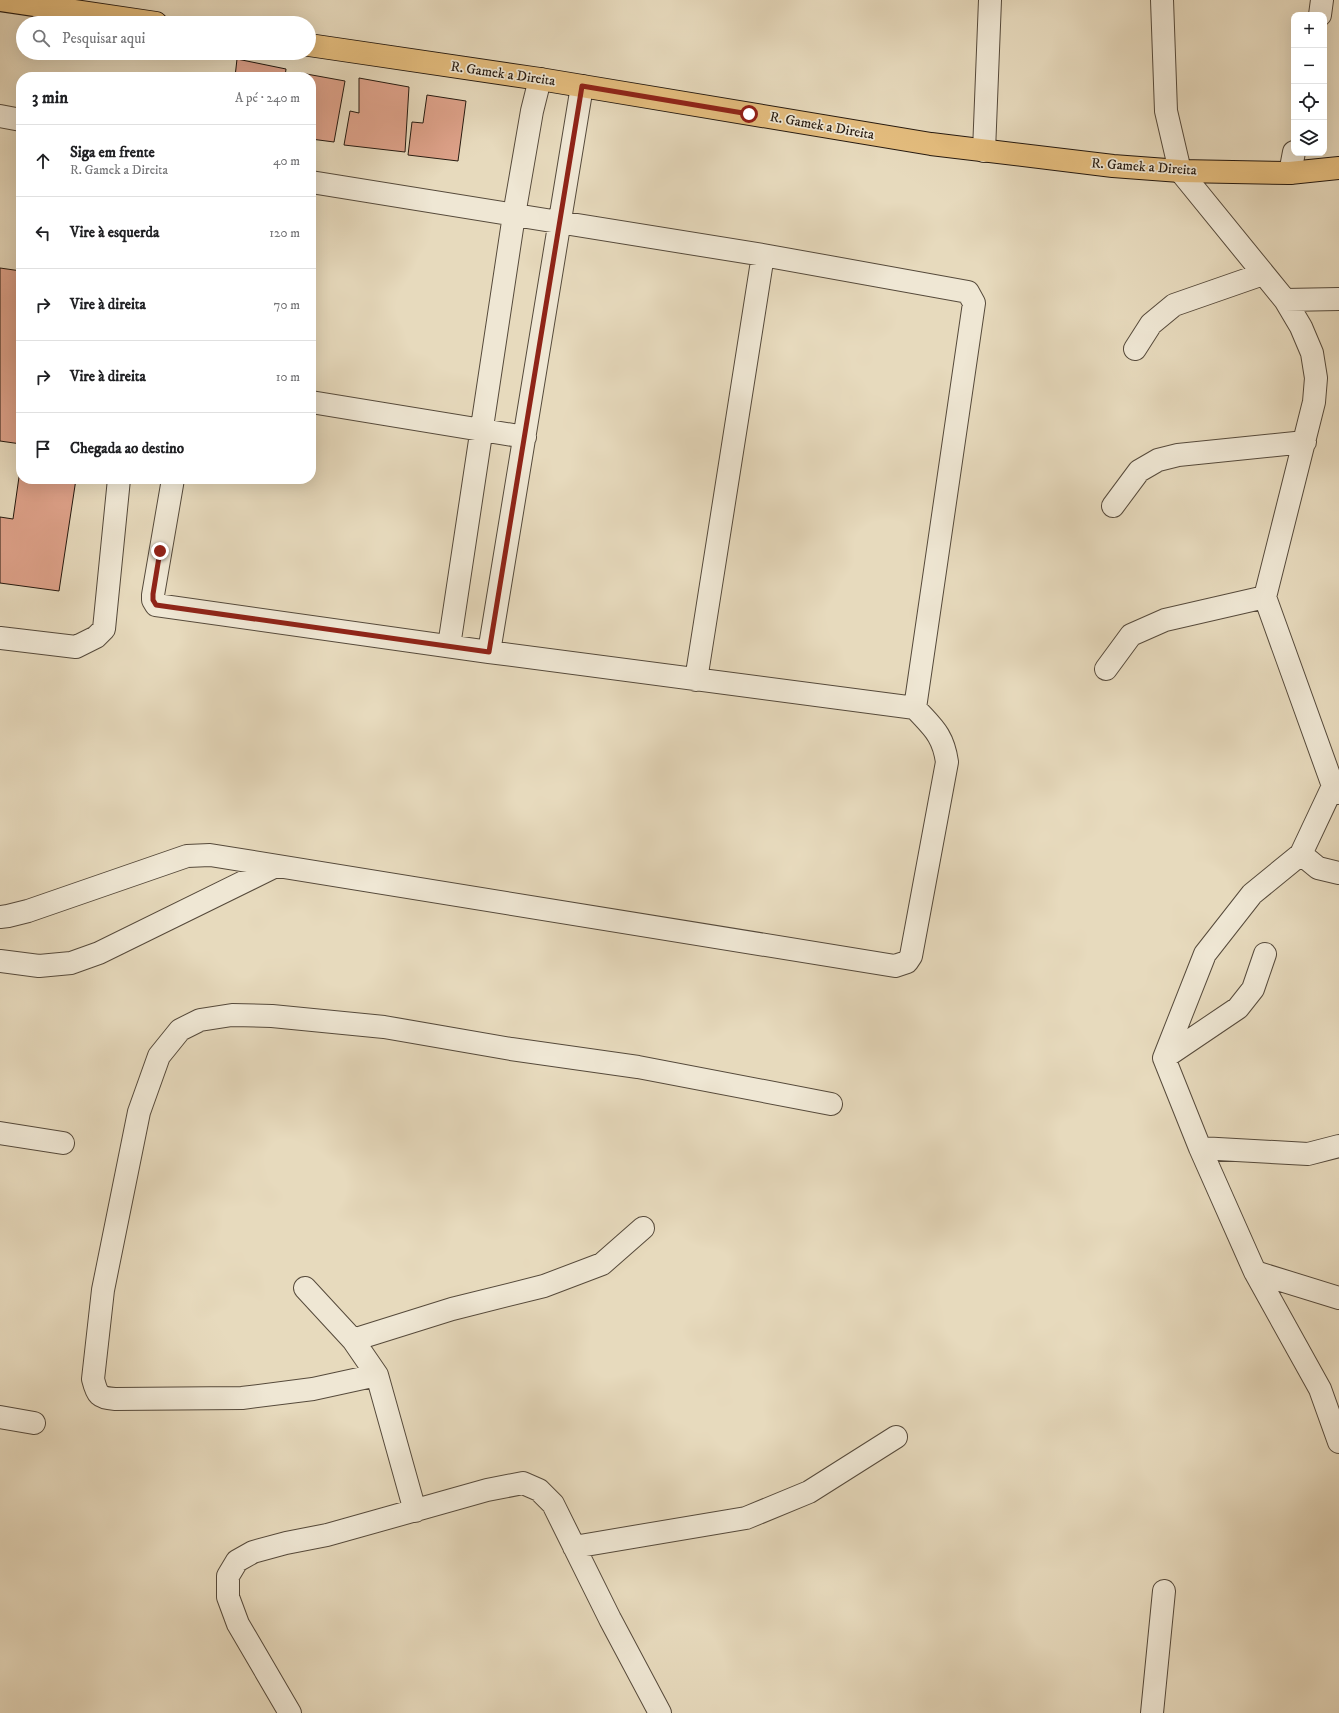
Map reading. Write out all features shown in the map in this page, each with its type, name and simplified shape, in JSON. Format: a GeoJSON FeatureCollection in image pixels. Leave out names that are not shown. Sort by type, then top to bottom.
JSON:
{"type":"FeatureCollection","features":[{"type":"Feature","properties":{"kind":"main road"},"geometry":{"type":"LineString","coordinates":[[0,0],[109,16]]}},
{"type":"Feature","properties":{"kind":"main road","name":"R. Gamek a Direita"},"geometry":{"type":"LineString","coordinates":[[316,46],[540,79],[931,144],[984,151],[1113,166],[1180,171],[1292,162],[1339,168]]}},
{"type":"Feature","properties":{"kind":"street"},"geometry":{"type":"LineString","coordinates":[[984,151],[990,0]]}},
{"type":"Feature","properties":{"kind":"street"},"geometry":{"type":"LineString","coordinates":[[1162,0],[1166,111],[1180,171],[1285,300],[1301,327],[1312,353],[1316,378],[1314,402],[1306,442],[1265,597],[1336,789],[1301,854],[1252,894],[1205,954],[1164,1058],[1200,1148],[1255,1272],[1320,1388],[1339,1442]]}},
{"type":"Feature","properties":{"kind":"street"},"geometry":{"type":"LineString","coordinates":[[1320,12],[1322,0]]}},
{"type":"Feature","properties":{"kind":"street"},"geometry":{"type":"LineString","coordinates":[[449,646],[514,215],[532,111],[540,79]]}},
{"type":"Feature","properties":{"kind":"street"},"geometry":{"type":"LineString","coordinates":[[489,652],[582,86]]}},
{"type":"Feature","properties":{"kind":"street"},"geometry":{"type":"LineString","coordinates":[[0,116],[16,119]]}},
{"type":"Feature","properties":{"kind":"street"},"geometry":{"type":"LineString","coordinates":[[316,183],[763,255],[968,292],[974,303],[915,708]]}},
{"type":"Feature","properties":{"kind":"street"},"geometry":{"type":"LineString","coordinates":[[696,680],[763,255]]}},
{"type":"Feature","properties":{"kind":"street"},"geometry":{"type":"LineString","coordinates":[[1135,349],[1151,324],[1174,305],[1263,274]]}},
{"type":"Feature","properties":{"kind":"street"},"geometry":{"type":"LineString","coordinates":[[1285,300],[1339,299]]}},
{"type":"Feature","properties":{"kind":"street"},"geometry":{"type":"LineString","coordinates":[[316,403],[524,437]]}},
{"type":"Feature","properties":{"kind":"street"},"geometry":{"type":"LineString","coordinates":[[1113,506],[1140,471],[1158,460],[1178,455],[1306,442]]}},
{"type":"Feature","properties":{"kind":"street"},"geometry":{"type":"LineString","coordinates":[[0,638],[76,647],[96,637],[104,629],[118,484]]}},
{"type":"Feature","properties":{"kind":"street"},"geometry":{"type":"LineString","coordinates":[[0,917],[28,911],[188,856],[210,855],[895,966],[907,962],[911,956],[947,762],[945,746],[937,733],[915,708],[489,652],[156,605],[153,600],[153,594],[172,484]]}},
{"type":"Feature","properties":{"kind":"street"},"geometry":{"type":"LineString","coordinates":[[1106,669],[1131,635],[1165,620],[1265,597]]}},
{"type":"Feature","properties":{"kind":"street"},"geometry":{"type":"LineString","coordinates":[[1301,854],[1318,868],[1339,873]]}},
{"type":"Feature","properties":{"kind":"street"},"geometry":{"type":"LineString","coordinates":[[0,961],[40,966],[70,963],[99,954],[276,866]]}},
{"type":"Feature","properties":{"kind":"street"},"geometry":{"type":"LineString","coordinates":[[1164,1058],[1238,1008],[1253,989],[1265,954]]}},
{"type":"Feature","properties":{"kind":"street"},"geometry":{"type":"LineString","coordinates":[[377,1375],[313,1389],[242,1398],[115,1399],[104,1398],[96,1391],[94,1379],[103,1290],[139,1112],[160,1056],[180,1030],[200,1020],[232,1015],[272,1016],[384,1027],[511,1049],[638,1067],[830,1104]]}},
{"type":"Feature","properties":{"kind":"street"},"geometry":{"type":"LineString","coordinates":[[0,1133],[63,1143]]}},
{"type":"Feature","properties":{"kind":"street"},"geometry":{"type":"LineString","coordinates":[[1200,1148],[1308,1154],[1339,1146]]}},
{"type":"Feature","properties":{"kind":"street"},"geometry":{"type":"LineString","coordinates":[[353,1340],[452,1309],[544,1286],[602,1264],[643,1228]]}},
{"type":"Feature","properties":{"kind":"street"},"geometry":{"type":"LineString","coordinates":[[1255,1272],[1339,1298]]}},
{"type":"Feature","properties":{"kind":"street"},"geometry":{"type":"LineString","coordinates":[[305,1288],[353,1340],[377,1375],[415,1511]]}},
{"type":"Feature","properties":{"kind":"street"},"geometry":{"type":"LineString","coordinates":[[0,1417],[34,1423]]}},
{"type":"Feature","properties":{"kind":"street"},"geometry":{"type":"LineString","coordinates":[[574,1547],[746,1518],[809,1492],[896,1437]]}},
{"type":"Feature","properties":{"kind":"street"},"geometry":{"type":"LineString","coordinates":[[290,1713],[238,1624],[228,1597],[228,1576],[237,1561],[253,1552],[286,1543],[327,1535],[487,1490],[523,1483],[539,1490],[553,1504],[660,1713]]}},
{"type":"Feature","properties":{"kind":"street"},"geometry":{"type":"LineString","coordinates":[[1152,1713],[1164,1591]]}},
{"type":"Feature","properties":{"kind":"building"},"geometry":{"type":"Polygon","coordinates":[[[237,60],[286,69],[286,72],[236,72],[237,60]]]}},
{"type":"Feature","properties":{"kind":"building"},"geometry":{"type":"Polygon","coordinates":[[[316,76],[345,81],[334,142],[316,140],[316,76]]]}},
{"type":"Feature","properties":{"kind":"building"},"geometry":{"type":"Polygon","coordinates":[[[359,78],[409,87],[405,152],[344,145],[350,111],[359,113],[359,78]]]}},
{"type":"Feature","properties":{"kind":"building"},"geometry":{"type":"Polygon","coordinates":[[[427,95],[466,101],[458,161],[408,155],[412,122],[423,123],[427,95]]]}},
{"type":"Feature","properties":{"kind":"building"},"geometry":{"type":"Polygon","coordinates":[[[0,268],[16,270],[16,443],[0,441],[0,268]]]}},
{"type":"Feature","properties":{"kind":"building"},"geometry":{"type":"Polygon","coordinates":[[[18,484],[75,484],[59,591],[0,583],[0,517],[13,519],[18,484]]]}},
{"type":"Feature","properties":{"kind":"route"},"geometry":{"type":"LineString","coordinates":[[160,551],[153,594],[153,600],[156,605],[489,652],[582,86],[749,114]]}}]}
